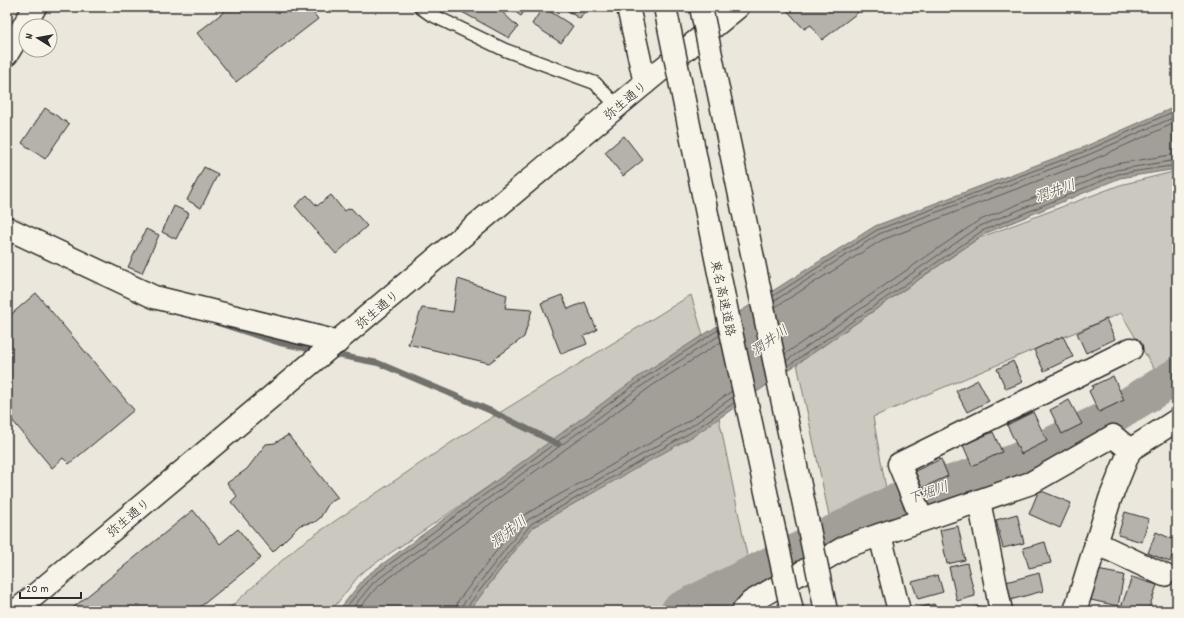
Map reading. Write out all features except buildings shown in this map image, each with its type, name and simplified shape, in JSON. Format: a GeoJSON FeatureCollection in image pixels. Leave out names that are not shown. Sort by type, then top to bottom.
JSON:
{"type":"FeatureCollection","features":[{"type":"Feature","properties":{"kind":"main road"},"geometry":{"type":"LineString","coordinates":[[7,54],[35,7]]}},
{"type":"Feature","properties":{"kind":"main road"},"geometry":{"type":"LineString","coordinates":[[628,7],[645,83]]}},
{"type":"Feature","properties":{"kind":"main road","name":"東名高速道路"},"geometry":{"type":"LineString","coordinates":[[665,7],[725,304],[792,611]]}},
{"type":"Feature","properties":{"kind":"main road"},"geometry":{"type":"LineString","coordinates":[[701,7],[826,611]]}},
{"type":"Feature","properties":{"kind":"main road","name":"弥生通り"},"geometry":{"type":"LineString","coordinates":[[16,611],[617,106],[738,7]]}},
{"type":"Feature","properties":{"kind":"main road"},"geometry":{"type":"LineString","coordinates":[[7,228],[154,297],[338,342]]}},
{"type":"Feature","properties":{"kind":"main road"},"geometry":{"type":"LineString","coordinates":[[920,516],[899,464],[1131,349]]}},
{"type":"Feature","properties":{"kind":"main road"},"geometry":{"type":"LineString","coordinates":[[1075,611],[1110,499],[1130,450],[1177,420]]}},
{"type":"Feature","properties":{"kind":"main road"},"geometry":{"type":"LineString","coordinates":[[743,611],[751,602],[847,546],[880,535],[920,516],[979,501],[1031,483],[1112,436],[1130,450]]}},
{"type":"Feature","properties":{"kind":"main road"},"geometry":{"type":"LineString","coordinates":[[979,501],[1001,611]]}},
{"type":"Feature","properties":{"kind":"main road"},"geometry":{"type":"LineString","coordinates":[[880,535],[899,611]]}},
{"type":"Feature","properties":{"kind":"main road"},"geometry":{"type":"LineString","coordinates":[[1096,544],[1164,575]]}},
{"type":"Feature","properties":{"kind":"lane"},"geometry":{"type":"LineString","coordinates":[[420,7],[430,14],[505,50],[595,83],[617,106]]}},
{"type":"Feature","properties":{"kind":"shaded area"},"geometry":{"type":"Polygon","coordinates":[[[1177,171],[1177,368],[1160,379],[1121,313],[873,417],[887,494],[830,520],[797,364],[979,238],[1120,185],[1177,171]]]}},
{"type":"Feature","properties":{"kind":"shaded area"},"geometry":{"type":"Polygon","coordinates":[[[691,295],[703,335],[492,484],[361,573],[331,611],[226,611],[298,546],[452,442],[691,295]]]}},
{"type":"Feature","properties":{"kind":"shaded area"},"geometry":{"type":"Polygon","coordinates":[[[719,418],[751,575],[669,611],[469,611],[533,527],[719,418]]]}},
{"type":"Feature","properties":{"kind":"water","name":"潤井川"},"geometry":{"type":"Polygon","coordinates":[[[1177,106],[1177,169],[1120,178],[984,234],[695,435],[533,527],[469,611],[338,611],[366,576],[645,372],[875,226],[1084,147],[1177,106]]]}},
{"type":"Feature","properties":{"kind":"waterway"},"geometry":{"type":"LineString","coordinates":[[218,323],[280,343],[319,351]]}},
{"type":"Feature","properties":{"kind":"waterway"},"geometry":{"type":"LineString","coordinates":[[332,354],[378,363],[491,411],[558,444]]}},
{"type":"Feature","properties":{"kind":"waterway","name":"下堀川"},"geometry":{"type":"LineString","coordinates":[[679,611],[894,503],[1018,461],[1103,421],[1177,376]]}}]}
